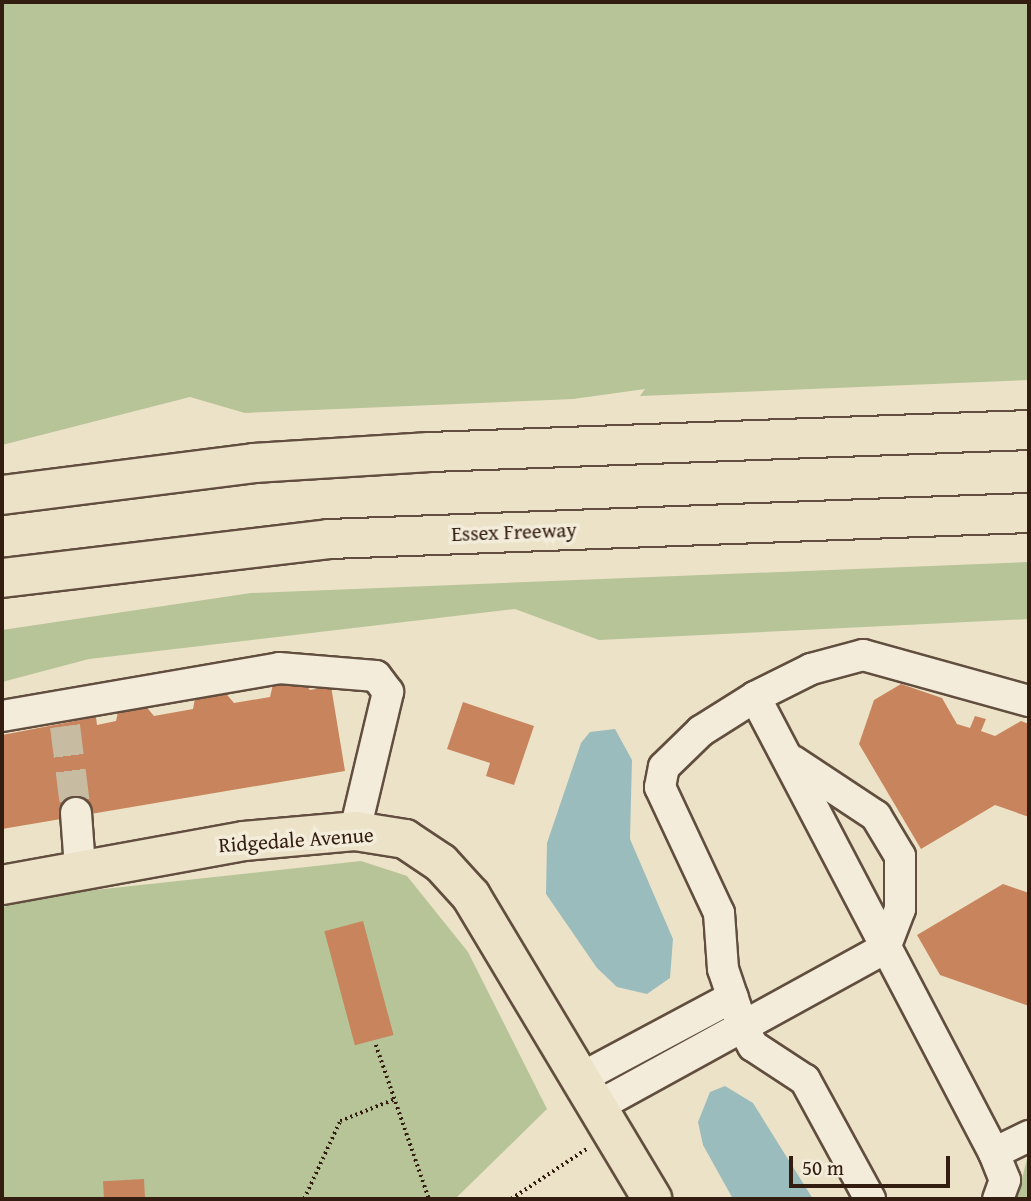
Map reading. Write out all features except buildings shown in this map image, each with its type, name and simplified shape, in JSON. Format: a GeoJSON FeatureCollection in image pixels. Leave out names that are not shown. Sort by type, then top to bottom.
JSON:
{"type":"FeatureCollection","features":[{"type":"Feature","properties":{"kind":"main road"},"geometry":{"type":"LineString","coordinates":[[2,495],[254,463],[430,452],[1029,430]]}},
{"type":"Feature","properties":{"kind":"main road","name":"Essex Freeway"},"geometry":{"type":"LineString","coordinates":[[2,578],[329,539],[1029,513]]}},
{"type":"Feature","properties":{"kind":"main road","name":"Ridgedale Avenue"},"geometry":{"type":"LineString","coordinates":[[2,885],[80,868],[244,841],[355,831],[405,839],[441,863],[471,895],[652,1199]]}},
{"type":"Feature","properties":{"kind":"lane"},"geometry":{"type":"LineString","coordinates":[[870,1199],[805,1080],[753,1046],[743,1028],[733,998],[719,913],[660,787],[664,767],[692,740],[755,697],[811,669],[863,655],[1029,701]]}},
{"type":"Feature","properties":{"kind":"lane"},"geometry":{"type":"LineString","coordinates":[[2,716],[63,715],[279,668],[376,676],[388,692],[355,831]]}},
{"type":"Feature","properties":{"kind":"lane"},"geometry":{"type":"LineString","coordinates":[[755,697],[793,761],[885,948],[994,1153],[1006,1180],[998,1199]]}},
{"type":"Feature","properties":{"kind":"lane"},"geometry":{"type":"LineString","coordinates":[[597,1105],[743,1028],[885,948],[900,909],[900,856],[876,816],[793,761]]}},
{"type":"Feature","properties":{"kind":"lane"},"geometry":{"type":"LineString","coordinates":[[76,813],[80,868]]}},
{"type":"Feature","properties":{"kind":"lane"},"geometry":{"type":"LineString","coordinates":[[597,1105],[733,998]]}},
{"type":"Feature","properties":{"kind":"lane"},"geometry":{"type":"LineString","coordinates":[[994,1153],[1029,1136]]}},
{"type":"Feature","properties":{"kind":"path"},"geometry":{"type":"LineString","coordinates":[[376,1045],[429,1199]]}},
{"type":"Feature","properties":{"kind":"path"},"geometry":{"type":"LineString","coordinates":[[304,1199],[340,1121],[395,1099]]}},
{"type":"Feature","properties":{"kind":"path"},"geometry":{"type":"LineString","coordinates":[[511,1199],[597,1105]]}},
{"type":"Feature","properties":{"kind":"green space"},"geometry":{"type":"Polygon","coordinates":[[[2,2],[1029,2],[1029,380],[640,396],[645,389],[573,399],[245,413],[190,397],[2,445],[2,2]]]}},
{"type":"Feature","properties":{"kind":"green space"},"geometry":{"type":"Polygon","coordinates":[[[1029,562],[1029,619],[599,640],[515,609],[89,659],[2,682],[2,630],[251,593],[1029,562]]]}},
{"type":"Feature","properties":{"kind":"green space"},"geometry":{"type":"Polygon","coordinates":[[[361,861],[407,876],[468,952],[547,1109],[455,1199],[2,1199],[2,907],[58,894],[361,861]]]}},
{"type":"Feature","properties":{"kind":"green space"},"geometry":{"type":"Polygon","coordinates":[[[1027,1159],[1029,1199],[1017,1199],[1027,1159]]]}},
{"type":"Feature","properties":{"kind":"water"},"geometry":{"type":"Polygon","coordinates":[[[615,729],[632,760],[630,839],[673,939],[670,978],[647,994],[617,987],[597,968],[546,894],[547,843],[581,743],[590,732],[615,729]]]}},
{"type":"Feature","properties":{"kind":"water"},"geometry":{"type":"Polygon","coordinates":[[[725,1086],[753,1103],[813,1199],[733,1199],[703,1145],[698,1122],[710,1092],[725,1086]]]}},
{"type":"Feature","properties":{"kind":"tunnel"},"geometry":{"type":"LineString","coordinates":[[65,726],[76,813]]}}]}
